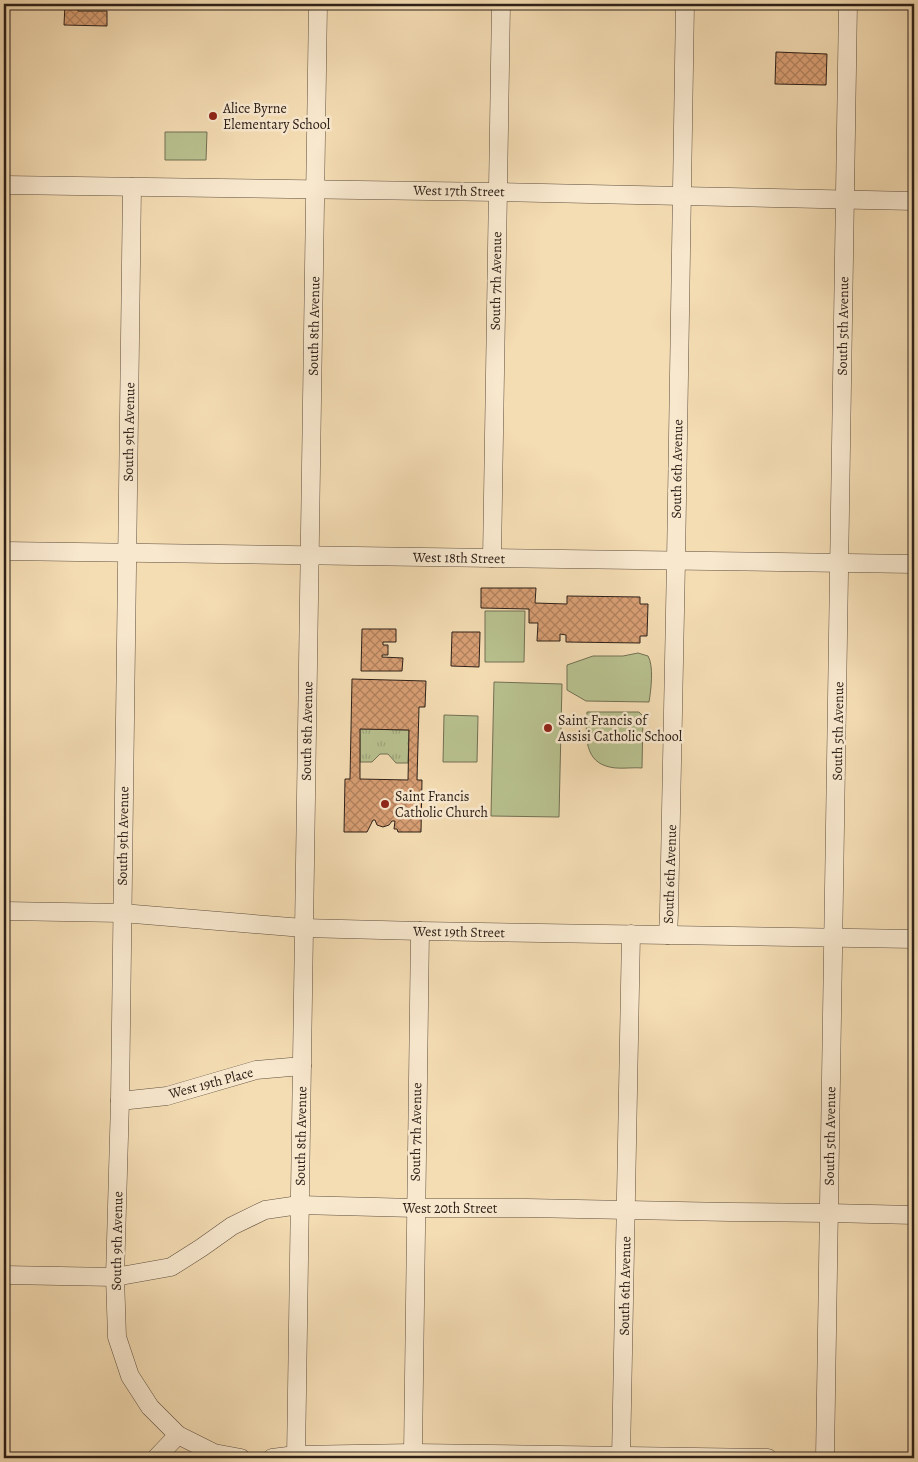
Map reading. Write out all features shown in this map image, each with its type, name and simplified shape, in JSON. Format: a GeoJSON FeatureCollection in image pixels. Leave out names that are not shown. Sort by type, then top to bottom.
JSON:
{"type":"FeatureCollection","features":[{"type":"Feature","properties":{"kind":"street","name":"South 8th Avenue"},"geometry":{"type":"LineString","coordinates":[[296,1456],[318,4]]}},
{"type":"Feature","properties":{"kind":"street","name":"South 7th Avenue"},"geometry":{"type":"LineString","coordinates":[[492,558],[501,4]]}},
{"type":"Feature","properties":{"kind":"street","name":"South 6th Avenue"},"geometry":{"type":"LineString","coordinates":[[668,935],[685,4]]}},
{"type":"Feature","properties":{"kind":"street","name":"South 5th Avenue"},"geometry":{"type":"LineString","coordinates":[[825,1458],[848,4]]}},
{"type":"Feature","properties":{"kind":"street","name":"West 17th Street"},"geometry":{"type":"LineString","coordinates":[[4,185],[498,192],[914,201]]}},
{"type":"Feature","properties":{"kind":"street","name":"South 9th Avenue"},"geometry":{"type":"LineString","coordinates":[[132,187],[120,1101],[115,1277],[117,1337],[130,1376],[150,1407],[178,1435],[214,1453],[241,1458]]}},
{"type":"Feature","properties":{"kind":"street","name":"West 18th Street"},"geometry":{"type":"LineString","coordinates":[[4,551],[914,564]]}},
{"type":"Feature","properties":{"kind":"street","name":"West 19th Street"},"geometry":{"type":"LineString","coordinates":[[4,911],[122,913],[303,928],[914,939]]}},
{"type":"Feature","properties":{"kind":"street","name":"South 7th Avenue"},"geometry":{"type":"LineString","coordinates":[[413,1453],[420,931]]}},
{"type":"Feature","properties":{"kind":"street","name":"South 6th Avenue"},"geometry":{"type":"LineString","coordinates":[[621,1457],[631,934]]}},
{"type":"Feature","properties":{"kind":"street","name":"West 19th Place"},"geometry":{"type":"LineString","coordinates":[[120,1101],[167,1096],[256,1070],[302,1066]]}},
{"type":"Feature","properties":{"kind":"street","name":"West 20th Street"},"geometry":{"type":"LineString","coordinates":[[4,1275],[115,1277],[171,1267],[232,1226],[265,1210],[299,1206],[829,1212],[914,1215]]}},
{"type":"Feature","properties":{"kind":"street"},"geometry":{"type":"LineString","coordinates":[[156,1458],[178,1435]]}},
{"type":"Feature","properties":{"kind":"street"},"geometry":{"type":"LineString","coordinates":[[272,1458],[413,1453],[456,1456],[768,1458]]}},
{"type":"Feature","properties":{"kind":"green space"},"geometry":{"type":"Polygon","coordinates":[[[165,132],[207,132],[206,160],[165,160],[165,132]]]}},
{"type":"Feature","properties":{"kind":"green space"},"geometry":{"type":"Polygon","coordinates":[[[485,611],[525,611],[524,662],[485,662],[485,611]]]}},
{"type":"Feature","properties":{"kind":"green space"},"geometry":{"type":"Polygon","coordinates":[[[638,653],[648,656],[650,660],[651,691],[649,702],[586,701],[567,690],[567,665],[593,656],[623,656],[638,653]]]}},
{"type":"Feature","properties":{"kind":"green space"},"geometry":{"type":"Polygon","coordinates":[[[494,682],[562,684],[559,817],[491,816],[494,682]]]}},
{"type":"Feature","properties":{"kind":"green space"},"geometry":{"type":"Polygon","coordinates":[[[587,712],[639,712],[643,716],[642,768],[610,767],[593,757],[587,744],[587,712]]]}},
{"type":"Feature","properties":{"kind":"green space"},"geometry":{"type":"Polygon","coordinates":[[[444,715],[478,716],[477,762],[443,762],[444,715]]]}},
{"type":"Feature","properties":{"kind":"green space"},"geometry":{"type":"Polygon","coordinates":[[[360,729],[409,730],[408,763],[396,763],[388,754],[380,754],[372,762],[360,762],[360,729]]]}},
{"type":"Feature","properties":{"kind":"building"},"geometry":{"type":"Polygon","coordinates":[[[65,4],[78,4],[78,11],[107,11],[107,26],[64,25],[65,4]]]}},
{"type":"Feature","properties":{"kind":"building"},"geometry":{"type":"Polygon","coordinates":[[[776,52],[827,54],[826,85],[775,84],[776,52]]]}},
{"type":"Feature","properties":{"kind":"building"},"geometry":{"type":"Polygon","coordinates":[[[914,93],[914,116],[913,116],[914,93]]]}},
{"type":"Feature","properties":{"kind":"building"},"geometry":{"type":"Polygon","coordinates":[[[481,588],[536,588],[535,603],[567,604],[567,596],[640,597],[640,604],[648,604],[647,636],[640,636],[640,643],[566,642],[566,635],[560,634],[560,641],[537,641],[538,623],[529,623],[529,609],[481,608],[481,588]]]}},
{"type":"Feature","properties":{"kind":"building"},"geometry":{"type":"Polygon","coordinates":[[[362,629],[396,629],[396,642],[383,642],[383,645],[388,645],[388,655],[382,655],[382,657],[403,658],[402,671],[361,671],[362,629]]]}},
{"type":"Feature","properties":{"kind":"building"},"geometry":{"type":"Polygon","coordinates":[[[452,632],[480,632],[479,667],[451,666],[452,632]]]}},
{"type":"Feature","properties":{"kind":"building"},"geometry":{"type":"Polygon","coordinates":[[[352,679],[426,681],[425,707],[419,707],[417,780],[422,780],[421,832],[398,832],[397,829],[394,829],[395,821],[383,827],[377,825],[375,820],[373,820],[367,832],[344,832],[345,779],[350,779],[352,679]],[[360,729],[360,779],[408,780],[409,730],[360,729]]]}},
{"type":"Feature","properties":{"kind":"place","name":"Alice Byrne Elementary School"},"geometry":{"type":"Point","coordinates":[213,116]}},
{"type":"Feature","properties":{"kind":"place","name":"Saint Francis of Assisi Catholic School"},"geometry":{"type":"Point","coordinates":[548,728]}},
{"type":"Feature","properties":{"kind":"place","name":"Saint Francis Catholic Church"},"geometry":{"type":"Point","coordinates":[385,804]}}]}
